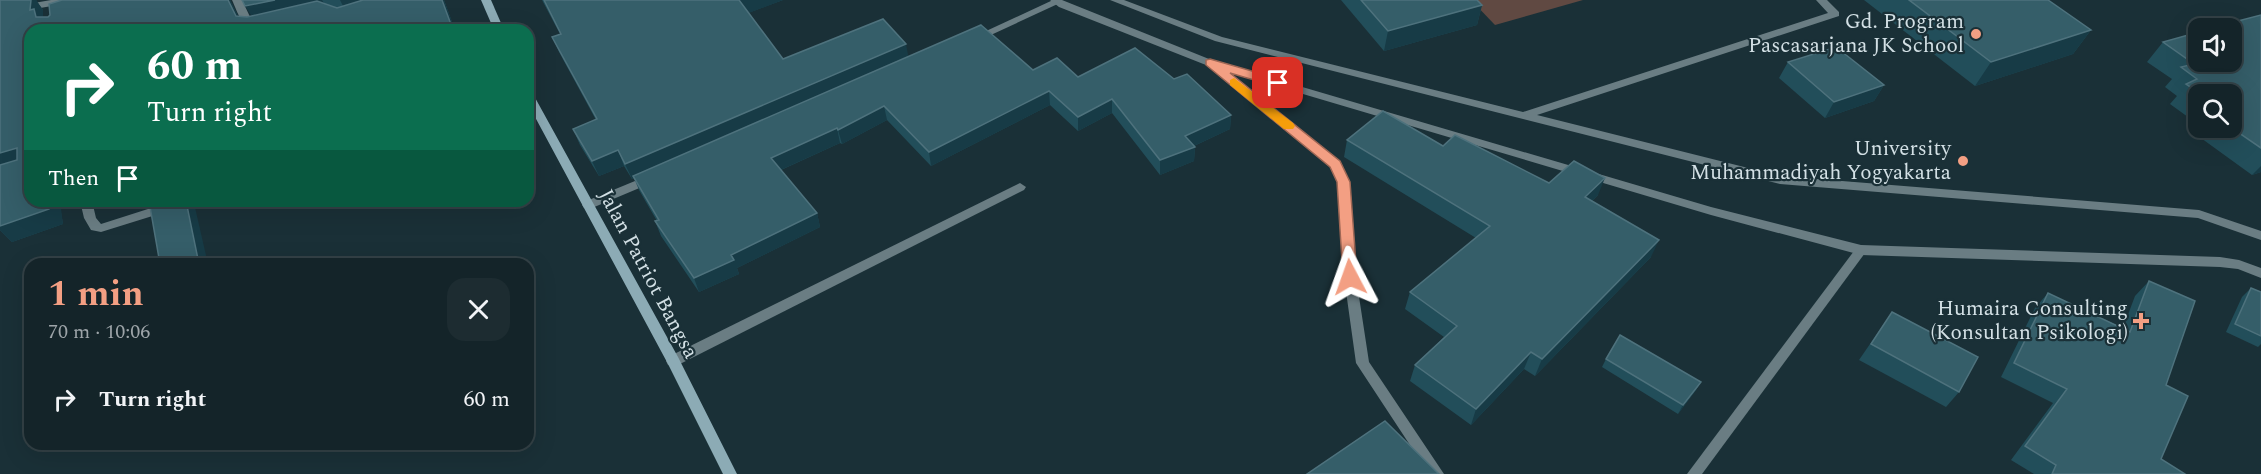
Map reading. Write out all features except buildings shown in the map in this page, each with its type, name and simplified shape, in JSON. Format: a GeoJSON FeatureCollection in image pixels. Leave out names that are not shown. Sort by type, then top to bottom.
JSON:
{"type":"FeatureCollection","features":[{"type":"Feature","properties":{"kind":"street"},"geometry":{"type":"LineString","coordinates":[[0,12],[51,9],[69,0]]}},
{"type":"Feature","properties":{"kind":"street"},"geometry":{"type":"LineString","coordinates":[[237,0],[249,24]]}},
{"type":"Feature","properties":{"kind":"street"},"geometry":{"type":"LineString","coordinates":[[486,0],[496,24]]}},
{"type":"Feature","properties":{"kind":"street"},"geometry":{"type":"LineString","coordinates":[[1114,0],[1219,39],[1780,180],[2199,214],[2261,236]]}},
{"type":"Feature","properties":{"kind":"street"},"geometry":{"type":"LineString","coordinates":[[1525,115],[1835,14],[1821,0]]}},
{"type":"Feature","properties":{"kind":"street"},"geometry":{"type":"LineString","coordinates":[[960,45],[1056,1],[1210,63],[1711,211],[1861,250],[2220,262],[2261,273]]}},
{"type":"Feature","properties":{"kind":"street"},"geometry":{"type":"LineString","coordinates":[[1210,63],[1335,164],[1340,172],[1343,182],[1350,277],[1363,363],[1437,474]]}},
{"type":"Feature","properties":{"kind":"street","name":"Jalan Patriot Bangsa"},"geometry":{"type":"LineString","coordinates":[[534,105],[673,361],[730,474]]}},
{"type":"Feature","properties":{"kind":"street"},"geometry":{"type":"LineString","coordinates":[[588,205],[665,172]]}},
{"type":"Feature","properties":{"kind":"street"},"geometry":{"type":"LineString","coordinates":[[673,361],[1020,187]]}},
{"type":"Feature","properties":{"kind":"street"},"geometry":{"type":"LineString","coordinates":[[87,207],[95,227],[101,228],[168,207]]}},
{"type":"Feature","properties":{"kind":"street"},"geometry":{"type":"LineString","coordinates":[[1694,474],[1861,250]]}},
{"type":"Feature","properties":{"kind":"shaded area"},"geometry":{"type":"Polygon","coordinates":[[[1471,0],[1583,0],[1495,25],[1471,0]]]}},
{"type":"Feature","properties":{"kind":"slow traffic"},"geometry":{"type":"LineString","coordinates":[[1234,82],[1288,126]]}},
{"type":"Feature","properties":{"kind":"place","name":"Gd. Program Pascasarjana JK School"},"geometry":{"type":"Point","coordinates":[1976,34]}},
{"type":"Feature","properties":{"kind":"place","name":"University Muhammadiyah Yogyakarta"},"geometry":{"type":"Point","coordinates":[1963,161]}},
{"type":"Feature","properties":{"kind":"place","name":"Humaira Consulting (Konsultan Psikologi)"},"geometry":{"type":"Point","coordinates":[2141,321]}},
{"type":"Feature","properties":{"kind":"route"},"geometry":{"type":"LineString","coordinates":[[1278,83],[1210,63],[1335,164],[1343,182],[1350,277]]}}]}
